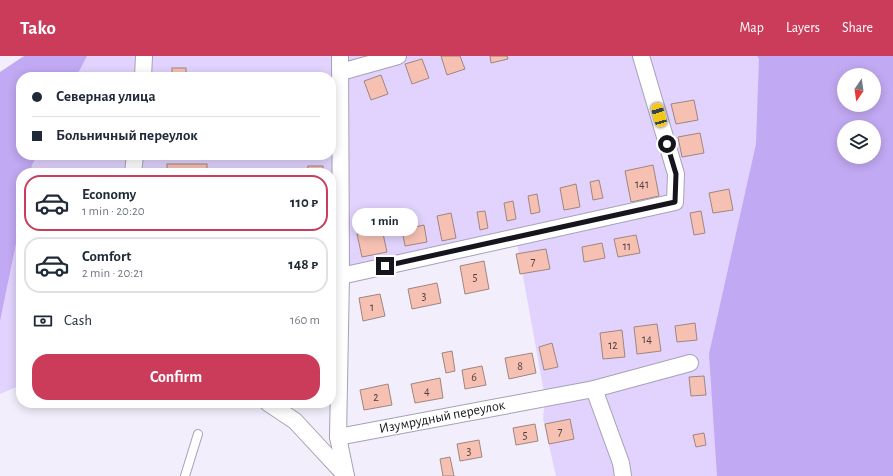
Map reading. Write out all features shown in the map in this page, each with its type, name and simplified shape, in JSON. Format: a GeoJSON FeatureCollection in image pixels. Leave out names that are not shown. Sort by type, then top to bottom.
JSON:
{"type":"FeatureCollection","features":[{"type":"Feature","properties":{"kind":"street"},"geometry":{"type":"LineString","coordinates":[[143,72],[144,56]]}},
{"type":"Feature","properties":{"kind":"street"},"geometry":{"type":"LineString","coordinates":[[340,56],[341,276],[338,437],[346,476]]}},
{"type":"Feature","properties":{"kind":"street"},"geometry":{"type":"LineString","coordinates":[[340,72],[398,56]]}},
{"type":"Feature","properties":{"kind":"street"},"geometry":{"type":"LineString","coordinates":[[341,276],[675,202],[676,174],[642,56]]}},
{"type":"Feature","properties":{"kind":"street","name":"Изумрудный переулок"},"geometry":{"type":"LineString","coordinates":[[338,437],[594,389],[690,363]]}},
{"type":"Feature","properties":{"kind":"street"},"geometry":{"type":"LineString","coordinates":[[594,389],[621,463],[623,476]]}},
{"type":"Feature","properties":{"kind":"street"},"geometry":{"type":"LineString","coordinates":[[276,408],[295,421],[346,476]]}},
{"type":"Feature","properties":{"kind":"lane"},"geometry":{"type":"LineString","coordinates":[[185,476],[198,434]]}},
{"type":"Feature","properties":{"kind":"shaded area"},"geometry":{"type":"Polygon","coordinates":[[[24,56],[87,56],[79,72],[16,72],[16,160],[34,160],[31,168],[16,168],[16,243],[0,321],[0,72],[24,56]]]}},
{"type":"Feature","properties":{"kind":"shaded area"},"geometry":{"type":"Polygon","coordinates":[[[75,56],[760,56],[777,111],[733,476],[556,476],[543,419],[545,398],[516,237],[336,277],[336,168],[25,168],[27,160],[336,160],[336,72],[67,72],[75,56]]]}},
{"type":"Feature","properties":{"kind":"shaded area"},"geometry":{"type":"Polygon","coordinates":[[[757,56],[893,56],[893,476],[717,476],[709,354],[756,144],[759,59],[757,56]]]}},
{"type":"Feature","properties":{"kind":"shaded area"},"geometry":{"type":"Polygon","coordinates":[[[16,205],[16,387],[0,394],[0,281],[16,205]]]}},
{"type":"Feature","properties":{"kind":"building"},"geometry":{"type":"Polygon","coordinates":[[[441,56],[460,56],[465,69],[447,75],[441,56]]]}},
{"type":"Feature","properties":{"kind":"building"},"geometry":{"type":"Polygon","coordinates":[[[490,56],[507,56],[508,59],[491,63],[490,56]]]}},
{"type":"Feature","properties":{"kind":"building"},"geometry":{"type":"Polygon","coordinates":[[[422,59],[429,78],[412,84],[405,64],[422,59]]]}},
{"type":"Feature","properties":{"kind":"building"},"geometry":{"type":"Polygon","coordinates":[[[172,68],[186,68],[186,72],[172,72],[172,68]]]}},
{"type":"Feature","properties":{"kind":"building"},"geometry":{"type":"Polygon","coordinates":[[[381,75],[388,94],[371,100],[364,81],[381,75]]]}},
{"type":"Feature","properties":{"kind":"building"},"geometry":{"type":"Polygon","coordinates":[[[694,100],[698,120],[676,124],[671,104],[694,100]]]}},
{"type":"Feature","properties":{"kind":"building"},"geometry":{"type":"Polygon","coordinates":[[[700,133],[704,153],[682,157],[678,137],[700,133]]]}},
{"type":"Feature","properties":{"kind":"building"},"geometry":{"type":"Polygon","coordinates":[[[167,164],[207,164],[207,168],[167,168],[167,164]]]}},
{"type":"Feature","properties":{"kind":"building"},"geometry":{"type":"Polygon","coordinates":[[[653,165],[659,196],[631,202],[625,171],[653,165]]]}},
{"type":"Feature","properties":{"kind":"building"},"geometry":{"type":"Polygon","coordinates":[[[308,166],[323,166],[323,168],[308,168],[308,166]]]}},
{"type":"Feature","properties":{"kind":"building"},"geometry":{"type":"Polygon","coordinates":[[[599,180],[603,198],[593,200],[590,182],[599,180]]]}},
{"type":"Feature","properties":{"kind":"building"},"geometry":{"type":"Polygon","coordinates":[[[576,184],[580,207],[564,210],[560,188],[576,184]]]}},
{"type":"Feature","properties":{"kind":"building"},"geometry":{"type":"Polygon","coordinates":[[[729,189],[733,210],[713,213],[709,193],[729,189]]]}},
{"type":"Feature","properties":{"kind":"building"},"geometry":{"type":"Polygon","coordinates":[[[537,194],[540,212],[531,214],[528,196],[537,194]]]}},
{"type":"Feature","properties":{"kind":"building"},"geometry":{"type":"Polygon","coordinates":[[[513,201],[516,219],[507,221],[504,203],[513,201]]]}},
{"type":"Feature","properties":{"kind":"building"},"geometry":{"type":"Polygon","coordinates":[[[485,211],[488,228],[480,230],[477,212],[485,211]]]}},
{"type":"Feature","properties":{"kind":"building"},"geometry":{"type":"Polygon","coordinates":[[[701,211],[705,233],[694,235],[690,213],[701,211]]]}},
{"type":"Feature","properties":{"kind":"building"},"geometry":{"type":"Polygon","coordinates":[[[451,213],[456,238],[442,241],[437,216],[451,213]]]}},
{"type":"Feature","properties":{"kind":"building"},"geometry":{"type":"Polygon","coordinates":[[[424,225],[427,242],[405,246],[402,230],[424,225]]]}},
{"type":"Feature","properties":{"kind":"building"},"geometry":{"type":"Polygon","coordinates":[[[382,229],[387,252],[362,257],[357,234],[382,229]]]}},
{"type":"Feature","properties":{"kind":"building"},"geometry":{"type":"Polygon","coordinates":[[[636,235],[640,253],[618,257],[614,239],[636,235]]]}},
{"type":"Feature","properties":{"kind":"building"},"geometry":{"type":"Polygon","coordinates":[[[602,243],[605,258],[584,262],[582,247],[602,243]]]}},
{"type":"Feature","properties":{"kind":"building"},"geometry":{"type":"Polygon","coordinates":[[[546,249],[550,269],[520,274],[516,254],[546,249]]]}},
{"type":"Feature","properties":{"kind":"building"},"geometry":{"type":"Polygon","coordinates":[[[484,261],[489,289],[465,294],[460,266],[484,261]]]}},
{"type":"Feature","properties":{"kind":"building"},"geometry":{"type":"Polygon","coordinates":[[[437,283],[441,303],[412,309],[408,289],[437,283]]]}},
{"type":"Feature","properties":{"kind":"building"},"geometry":{"type":"Polygon","coordinates":[[[380,294],[385,316],[363,321],[359,298],[380,294]]]}},
{"type":"Feature","properties":{"kind":"building"},"geometry":{"type":"Polygon","coordinates":[[[695,323],[697,340],[677,342],[675,326],[695,323]]]}},
{"type":"Feature","properties":{"kind":"building"},"geometry":{"type":"Polygon","coordinates":[[[657,324],[661,351],[637,354],[634,327],[657,324]]]}},
{"type":"Feature","properties":{"kind":"building"},"geometry":{"type":"Polygon","coordinates":[[[622,330],[625,357],[603,359],[600,333],[622,330]]]}},
{"type":"Feature","properties":{"kind":"building"},"geometry":{"type":"Polygon","coordinates":[[[552,343],[558,367],[544,370],[539,347],[552,343]]]}},
{"type":"Feature","properties":{"kind":"building"},"geometry":{"type":"Polygon","coordinates":[[[452,351],[455,371],[446,373],[442,353],[452,351]]]}},
{"type":"Feature","properties":{"kind":"building"},"geometry":{"type":"Polygon","coordinates":[[[532,353],[536,373],[509,379],[505,358],[532,353]]]}},
{"type":"Feature","properties":{"kind":"building"},"geometry":{"type":"Polygon","coordinates":[[[482,366],[486,385],[465,389],[462,370],[482,366]]]}},
{"type":"Feature","properties":{"kind":"building"},"geometry":{"type":"Polygon","coordinates":[[[704,376],[706,395],[691,396],[689,377],[704,376]]]}},
{"type":"Feature","properties":{"kind":"building"},"geometry":{"type":"Polygon","coordinates":[[[440,378],[443,398],[415,403],[411,384],[440,378]]]}},
{"type":"Feature","properties":{"kind":"building"},"geometry":{"type":"Polygon","coordinates":[[[388,384],[392,405],[364,410],[360,390],[388,384]]]}},
{"type":"Feature","properties":{"kind":"building"},"geometry":{"type":"Polygon","coordinates":[[[570,419],[574,439],[549,444],[545,424],[570,419]]]}},
{"type":"Feature","properties":{"kind":"building"},"geometry":{"type":"Polygon","coordinates":[[[535,424],[538,441],[516,445],[513,428],[535,424]]]}},
{"type":"Feature","properties":{"kind":"building"},"geometry":{"type":"Polygon","coordinates":[[[704,433],[706,445],[696,447],[693,435],[704,433]]]}},
{"type":"Feature","properties":{"kind":"building"},"geometry":{"type":"Polygon","coordinates":[[[479,440],[482,457],[460,461],[457,444],[479,440]]]}},
{"type":"Feature","properties":{"kind":"building"},"geometry":{"type":"Polygon","coordinates":[[[450,457],[454,476],[443,476],[440,459],[450,457]]]}},
{"type":"Feature","properties":{"kind":"route"},"geometry":{"type":"LineString","coordinates":[[385,266],[675,202],[676,174],[667,144]]}}]}
